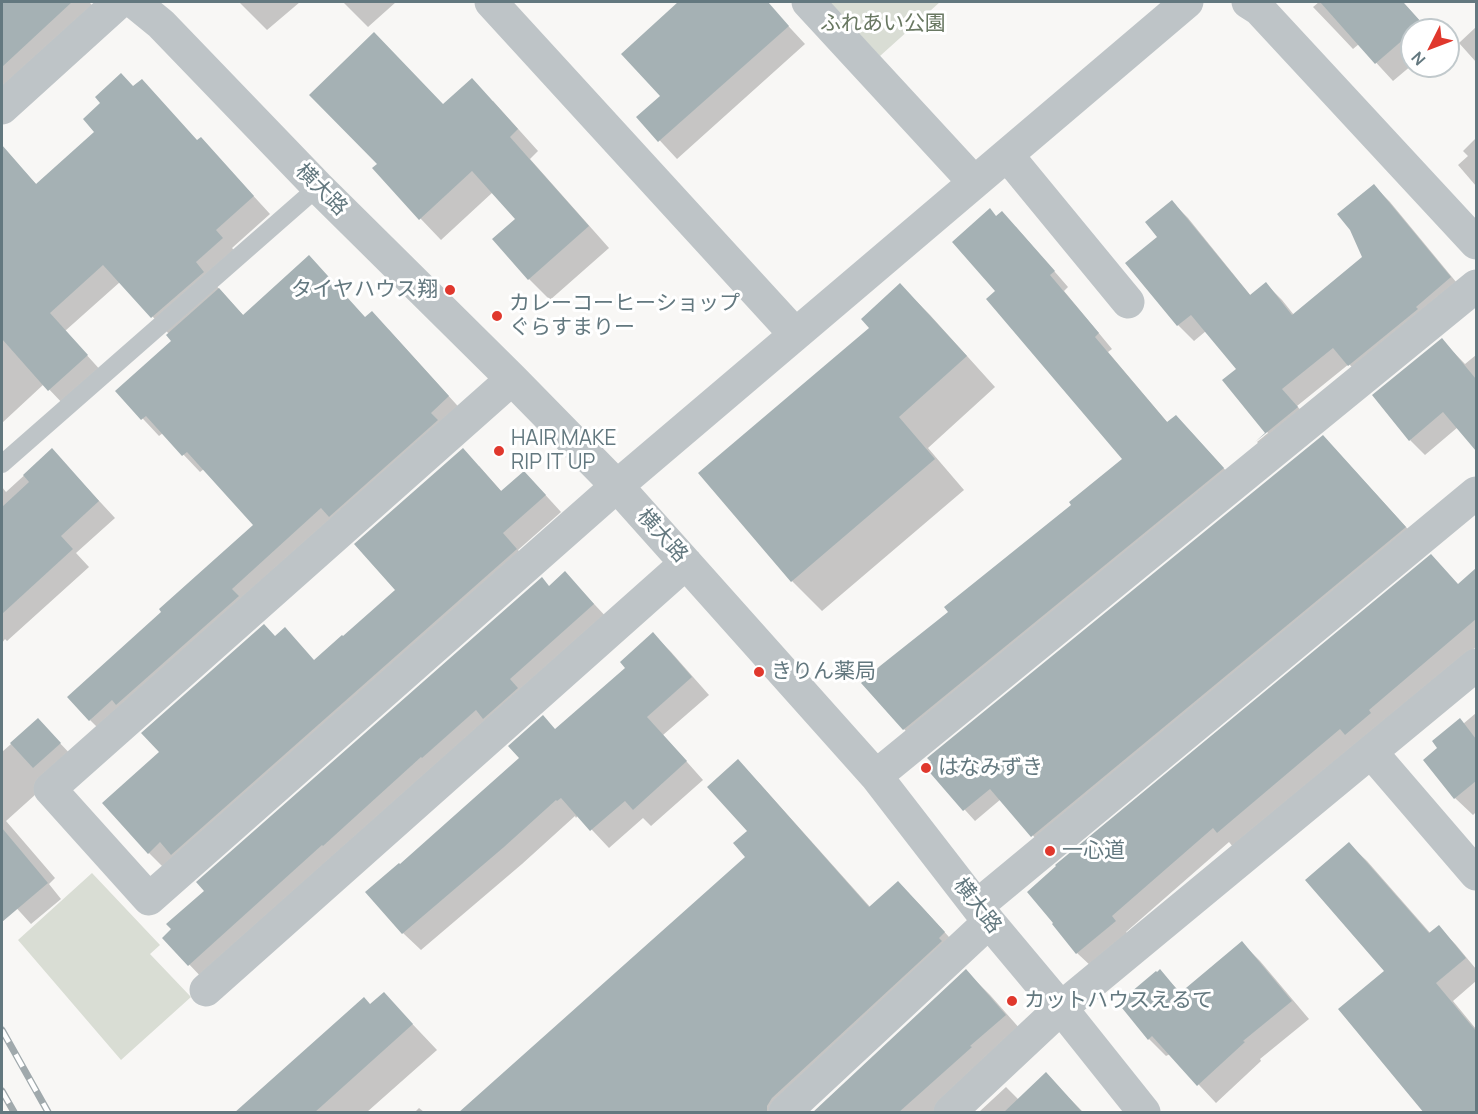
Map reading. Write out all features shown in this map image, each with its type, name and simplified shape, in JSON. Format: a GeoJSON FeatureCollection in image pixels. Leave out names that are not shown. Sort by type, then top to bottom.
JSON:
{"type":"FeatureCollection","features":[{"type":"Feature","properties":{"kind":"street"},"geometry":{"type":"LineString","coordinates":[[2,108],[119,2]]}},
{"type":"Feature","properties":{"kind":"street","name":"横大路"},"geometry":{"type":"LineString","coordinates":[[134,2],[160,24],[318,187],[512,379],[616,486],[876,776],[983,914],[1144,1113]]}},
{"type":"Feature","properties":{"kind":"street"},"geometry":{"type":"LineString","coordinates":[[491,2],[795,334]]}},
{"type":"Feature","properties":{"kind":"street"},"geometry":{"type":"LineString","coordinates":[[808,2],[974,182]]}},
{"type":"Feature","properties":{"kind":"street"},"geometry":{"type":"LineString","coordinates":[[512,379],[51,789],[149,899],[616,486],[1187,2]]}},
{"type":"Feature","properties":{"kind":"street"},"geometry":{"type":"LineString","coordinates":[[1258,4],[1476,243]]}},
{"type":"Feature","properties":{"kind":"street"},"geometry":{"type":"LineString","coordinates":[[1007,155],[1128,302]]}},
{"type":"Feature","properties":{"kind":"street"},"geometry":{"type":"LineString","coordinates":[[876,776],[1476,286]]}},
{"type":"Feature","properties":{"kind":"street"},"geometry":{"type":"LineString","coordinates":[[785,1113],[983,914],[1476,493]]}},
{"type":"Feature","properties":{"kind":"street"},"geometry":{"type":"LineString","coordinates":[[206,990],[686,563]]}},
{"type":"Feature","properties":{"kind":"street"},"geometry":{"type":"LineString","coordinates":[[950,1113],[1061,1008],[1476,665]]}},
{"type":"Feature","properties":{"kind":"street"},"geometry":{"type":"LineString","coordinates":[[1371,752],[1476,874]]}},
{"type":"Feature","properties":{"kind":"lane"},"geometry":{"type":"LineString","coordinates":[[2,464],[318,187]]}},
{"type":"Feature","properties":{"kind":"green space","name":"ふれあい公園"},"geometry":{"type":"Polygon","coordinates":[[[829,2],[940,2],[880,56],[829,2]]]}},
{"type":"Feature","properties":{"kind":"green space"},"geometry":{"type":"Polygon","coordinates":[[[92,873],[160,945],[150,954],[191,997],[121,1060],[18,940],[92,873]]]}},
{"type":"Feature","properties":{"kind":"building"},"geometry":{"type":"Polygon","coordinates":[[[2,2],[72,2],[2,67],[2,2]]]}},
{"type":"Feature","properties":{"kind":"building"},"geometry":{"type":"Polygon","coordinates":[[[678,2],[768,2],[789,26],[658,142],[636,117],[660,96],[621,54],[678,2]]]}},
{"type":"Feature","properties":{"kind":"building"},"geometry":{"type":"Polygon","coordinates":[[[1320,2],[1403,2],[1417,18],[1400,18],[1400,42],[1375,64],[1320,2]]]}},
{"type":"Feature","properties":{"kind":"building"},"geometry":{"type":"Polygon","coordinates":[[[374,32],[443,104],[472,78],[518,129],[510,137],[589,226],[528,280],[492,239],[515,219],[472,171],[419,220],[372,168],[377,164],[309,95],[374,32]]]}},
{"type":"Feature","properties":{"kind":"building"},"geometry":{"type":"Polygon","coordinates":[[[121,73],[133,86],[142,79],[197,140],[201,137],[254,196],[216,230],[223,238],[196,262],[204,272],[151,318],[103,265],[50,313],[88,355],[48,391],[2,339],[2,145],[36,184],[94,132],[83,119],[100,103],[95,97],[121,73]]]}},
{"type":"Feature","properties":{"kind":"building"},"geometry":{"type":"Polygon","coordinates":[[[1374,184],[1451,277],[1416,307],[1418,309],[1348,366],[1333,348],[1282,389],[1298,407],[1255,442],[1265,433],[1222,380],[1236,369],[1191,315],[1177,326],[1125,263],[1157,237],[1145,222],[1172,200],[1250,295],[1266,282],[1292,315],[1362,257],[1350,230],[1337,214],[1374,184]]]}},
{"type":"Feature","properties":{"kind":"building"},"geometry":{"type":"Polygon","coordinates":[[[990,208],[996,216],[1002,211],[1055,271],[1050,275],[1099,333],[1095,337],[1167,422],[1176,415],[1224,468],[903,730],[861,683],[948,612],[944,607],[1071,505],[1069,502],[1122,459],[986,299],[995,291],[952,242],[990,208]]]}},
{"type":"Feature","properties":{"kind":"building"},"geometry":{"type":"Polygon","coordinates":[[[309,255],[365,317],[372,311],[449,396],[431,413],[438,420],[329,517],[321,508],[232,589],[239,596],[116,705],[112,700],[89,721],[67,697],[161,612],[159,609],[253,525],[187,452],[182,456],[146,416],[141,420],[115,391],[171,341],[166,335],[219,288],[243,315],[309,255]]]}},
{"type":"Feature","properties":{"kind":"building"},"geometry":{"type":"Polygon","coordinates":[[[900,283],[967,356],[899,417],[935,459],[791,582],[698,473],[869,328],[861,319],[900,283]]]}},
{"type":"Feature","properties":{"kind":"building"},"geometry":{"type":"Polygon","coordinates":[[[1442,338],[1476,379],[1476,451],[1443,412],[1409,441],[1372,395],[1442,338]]]}},
{"type":"Feature","properties":{"kind":"building"},"geometry":{"type":"Polygon","coordinates":[[[1323,435],[1406,527],[1031,837],[990,789],[963,811],[925,767],[931,762],[927,758],[1323,435]]]}},
{"type":"Feature","properties":{"kind":"building"},"geometry":{"type":"Polygon","coordinates":[[[52,448],[99,501],[61,536],[73,549],[2,614],[2,507],[29,482],[23,475],[52,448]]]}},
{"type":"Feature","properties":{"kind":"building"},"geometry":{"type":"Polygon","coordinates":[[[463,448],[501,491],[524,471],[546,495],[503,533],[517,549],[171,855],[160,842],[148,854],[102,803],[159,752],[141,733],[264,624],[275,636],[285,627],[314,660],[395,590],[354,544],[463,448]]]}},
{"type":"Feature","properties":{"kind":"building"},"geometry":{"type":"Polygon","coordinates":[[[1431,554],[1458,584],[1476,568],[1476,619],[1369,710],[1371,713],[1345,735],[1340,729],[1217,833],[1213,828],[1112,916],[1116,921],[1076,954],[1027,892],[1055,865],[1431,554]]]}},
{"type":"Feature","properties":{"kind":"building"},"geometry":{"type":"Polygon","coordinates":[[[565,571],[594,604],[510,679],[518,688],[483,719],[476,710],[188,966],[162,938],[171,929],[166,924],[204,891],[196,882],[542,577],[549,586],[565,571]]]}},
{"type":"Feature","properties":{"kind":"building"},"geometry":{"type":"Polygon","coordinates":[[[653,632],[692,677],[647,717],[687,761],[633,810],[625,801],[590,831],[561,798],[556,800],[402,934],[365,892],[400,864],[519,758],[508,746],[543,715],[555,729],[625,668],[620,662],[653,632]]]}},
{"type":"Feature","properties":{"kind":"building"},"geometry":{"type":"Polygon","coordinates":[[[38,718],[61,743],[33,768],[10,743],[38,718]]]}},
{"type":"Feature","properties":{"kind":"building"},"geometry":{"type":"Polygon","coordinates":[[[1460,718],[1476,739],[1476,781],[1454,799],[1423,760],[1437,748],[1432,741],[1460,718]]]}},
{"type":"Feature","properties":{"kind":"building"},"geometry":{"type":"Polygon","coordinates":[[[738,759],[869,907],[898,881],[945,932],[939,938],[942,941],[772,1098],[767,1106],[767,1113],[458,1113],[745,857],[733,843],[747,831],[707,787],[738,759]]]}},
{"type":"Feature","properties":{"kind":"building"},"geometry":{"type":"Polygon","coordinates":[[[2,828],[48,883],[2,922],[2,828]]]}},
{"type":"Feature","properties":{"kind":"building"},"geometry":{"type":"Polygon","coordinates":[[[1349,842],[1429,933],[1439,925],[1466,958],[1436,983],[1476,1031],[1476,1113],[1424,1113],[1338,1009],[1384,971],[1305,880],[1349,842]]]}},
{"type":"Feature","properties":{"kind":"building"},"geometry":{"type":"Polygon","coordinates":[[[1242,941],[1292,1001],[1243,1041],[1245,1042],[1197,1086],[1152,1036],[1148,1040],[1118,1003],[1160,969],[1180,993],[1242,941]]]}},
{"type":"Feature","properties":{"kind":"building"},"geometry":{"type":"Polygon","coordinates":[[[966,969],[1006,1015],[970,1046],[972,1047],[898,1113],[812,1113],[966,969]]]}},
{"type":"Feature","properties":{"kind":"building"},"geometry":{"type":"Polygon","coordinates":[[[384,992],[413,1024],[314,1113],[234,1113],[364,997],[370,1004],[384,992]]]}},
{"type":"Feature","properties":{"kind":"building"},"geometry":{"type":"Polygon","coordinates":[[[1046,1072],[1083,1113],[1003,1113],[1046,1072]]]}},
{"type":"Feature","properties":{"kind":"railway"},"geometry":{"type":"LineString","coordinates":[[2,1030],[48,1112]]}},
{"type":"Feature","properties":{"kind":"railway"},"geometry":{"type":"LineString","coordinates":[[2,1091],[14,1112]]}},
{"type":"Feature","properties":{"kind":"place","name":"タイヤハウス翔"},"geometry":{"type":"Point","coordinates":[450,290]}},
{"type":"Feature","properties":{"kind":"place","name":"カレーコーヒーショップ ぐらすまりー"},"geometry":{"type":"Point","coordinates":[497,316]}},
{"type":"Feature","properties":{"kind":"place","name":"HAIR MAKE RIP IT UP"},"geometry":{"type":"Point","coordinates":[499,451]}},
{"type":"Feature","properties":{"kind":"place","name":"きりん薬局"},"geometry":{"type":"Point","coordinates":[759,672]}},
{"type":"Feature","properties":{"kind":"place","name":"はなみずき"},"geometry":{"type":"Point","coordinates":[926,768]}},
{"type":"Feature","properties":{"kind":"place","name":"一心道"},"geometry":{"type":"Point","coordinates":[1050,851]}},
{"type":"Feature","properties":{"kind":"place","name":"カットハウスえるて"},"geometry":{"type":"Point","coordinates":[1012,1001]}}]}
